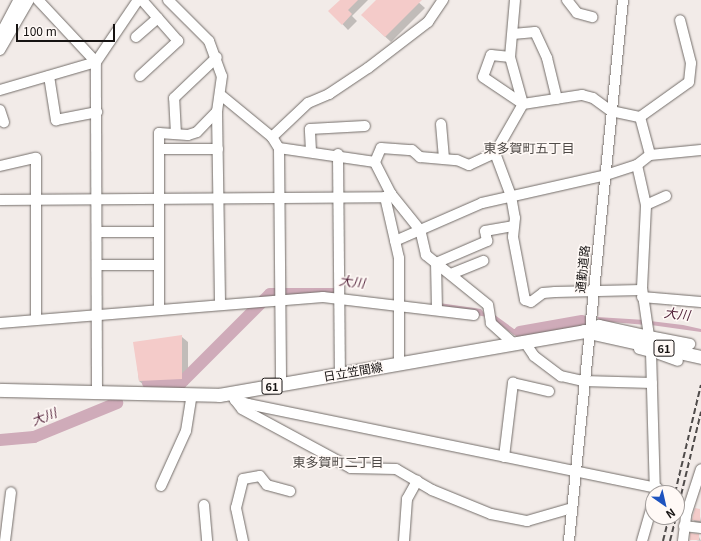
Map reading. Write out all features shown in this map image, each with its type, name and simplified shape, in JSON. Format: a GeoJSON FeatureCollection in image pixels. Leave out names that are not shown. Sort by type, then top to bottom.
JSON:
{"type":"FeatureCollection","features":[{"type":"Feature","properties":{"kind":"main road","name":"日立笠間線"},"geometry":{"type":"LineString","coordinates":[[0,390],[233,396],[281,384],[340,373],[590,331],[701,357]]}},
{"type":"Feature","properties":{"kind":"street"},"geometry":{"type":"LineString","coordinates":[[0,35],[19,0]]}},
{"type":"Feature","properties":{"kind":"street"},"geometry":{"type":"LineString","coordinates":[[0,50],[29,0]]}},
{"type":"Feature","properties":{"kind":"street"},"geometry":{"type":"LineString","coordinates":[[38,0],[96,62]]}},
{"type":"Feature","properties":{"kind":"street"},"geometry":{"type":"LineString","coordinates":[[97,392],[98,198],[96,62],[138,0]]}},
{"type":"Feature","properties":{"kind":"street"},"geometry":{"type":"LineString","coordinates":[[140,76],[178,41],[142,0]]}},
{"type":"Feature","properties":{"kind":"street"},"geometry":{"type":"LineString","coordinates":[[168,0],[209,41],[217,58],[222,76],[222,96],[217,111],[220,304]]}},
{"type":"Feature","properties":{"kind":"street"},"geometry":{"type":"LineString","coordinates":[[272,136],[308,103],[329,94],[368,68],[428,22],[443,0]]}},
{"type":"Feature","properties":{"kind":"street"},"geometry":{"type":"LineString","coordinates":[[399,363],[399,303],[395,241],[388,195],[375,162],[380,148],[412,150],[420,156],[444,159],[469,165],[495,153],[522,104],[510,57],[515,0]]}},
{"type":"Feature","properties":{"kind":"street"},"geometry":{"type":"LineString","coordinates":[[567,0],[577,13],[592,17]]}},
{"type":"Feature","properties":{"kind":"street","name":"通勤道路"},"geometry":{"type":"LineString","coordinates":[[569,541],[583,381],[590,331],[623,0]]}},
{"type":"Feature","properties":{"kind":"street"},"geometry":{"type":"LineString","coordinates":[[136,37],[158,18]]}},
{"type":"Feature","properties":{"kind":"street"},"geometry":{"type":"LineString","coordinates":[[510,57],[491,55],[483,77],[522,104],[582,95],[611,111],[640,117],[689,82],[690,63],[680,20]]}},
{"type":"Feature","properties":{"kind":"street"},"geometry":{"type":"LineString","coordinates":[[513,34],[535,32],[547,58],[557,99]]}},
{"type":"Feature","properties":{"kind":"street"},"geometry":{"type":"LineString","coordinates":[[176,134],[174,98],[217,58]]}},
{"type":"Feature","properties":{"kind":"street"},"geometry":{"type":"LineString","coordinates":[[0,90],[96,62]]}},
{"type":"Feature","properties":{"kind":"street"},"geometry":{"type":"LineString","coordinates":[[49,76],[56,120],[97,112]]}},
{"type":"Feature","properties":{"kind":"street"},"geometry":{"type":"LineString","coordinates":[[222,96],[272,136],[279,148],[279,296],[281,384]]}},
{"type":"Feature","properties":{"kind":"street"},"geometry":{"type":"LineString","coordinates":[[0,110],[4,122]]}},
{"type":"Feature","properties":{"kind":"street"},"geometry":{"type":"LineString","coordinates":[[159,309],[159,132],[176,134],[196,132],[217,111]]}},
{"type":"Feature","properties":{"kind":"street"},"geometry":{"type":"LineString","coordinates":[[640,117],[650,155]]}},
{"type":"Feature","properties":{"kind":"street"},"geometry":{"type":"LineString","coordinates":[[441,124],[444,159]]}},
{"type":"Feature","properties":{"kind":"street"},"geometry":{"type":"LineString","coordinates":[[311,151],[310,129],[365,126]]}},
{"type":"Feature","properties":{"kind":"street"},"geometry":{"type":"LineString","coordinates":[[279,148],[338,154],[375,162]]}},
{"type":"Feature","properties":{"kind":"street"},"geometry":{"type":"LineString","coordinates":[[159,149],[218,149]]}},
{"type":"Feature","properties":{"kind":"street"},"geometry":{"type":"LineString","coordinates":[[395,241],[482,203],[606,175],[637,164],[650,155],[701,150]]}},
{"type":"Feature","properties":{"kind":"street"},"geometry":{"type":"LineString","coordinates":[[495,153],[511,196],[516,218],[513,226],[525,300],[531,302],[543,294],[554,292],[593,292],[642,293],[701,302]]}},
{"type":"Feature","properties":{"kind":"street"},"geometry":{"type":"LineString","coordinates":[[338,154],[340,373]]}},
{"type":"Feature","properties":{"kind":"street"},"geometry":{"type":"LineString","coordinates":[[0,166],[36,158],[36,320]]}},
{"type":"Feature","properties":{"kind":"street"},"geometry":{"type":"LineString","coordinates":[[637,164],[646,205],[642,293],[648,327]]}},
{"type":"Feature","properties":{"kind":"street"},"geometry":{"type":"LineString","coordinates":[[0,200],[98,198],[339,198],[388,195]]}},
{"type":"Feature","properties":{"kind":"street"},"geometry":{"type":"LineString","coordinates":[[388,195],[420,230],[426,255],[488,304],[490,315],[547,368],[561,376],[583,381],[652,383]]}},
{"type":"Feature","properties":{"kind":"street"},"geometry":{"type":"LineString","coordinates":[[646,205],[666,196]]}},
{"type":"Feature","properties":{"kind":"street"},"geometry":{"type":"LineString","coordinates":[[436,263],[487,241],[485,231],[513,226]]}},
{"type":"Feature","properties":{"kind":"street"},"geometry":{"type":"LineString","coordinates":[[98,232],[158,232]]}},
{"type":"Feature","properties":{"kind":"street"},"geometry":{"type":"LineString","coordinates":[[451,274],[483,261]]}},
{"type":"Feature","properties":{"kind":"street"},"geometry":{"type":"LineString","coordinates":[[436,263],[437,307]]}},
{"type":"Feature","properties":{"kind":"street"},"geometry":{"type":"LineString","coordinates":[[97,265],[159,265]]}},
{"type":"Feature","properties":{"kind":"street"},"geometry":{"type":"LineString","coordinates":[[0,323],[264,301],[279,296],[339,296],[437,307],[474,316]]}},
{"type":"Feature","properties":{"kind":"street"},"geometry":{"type":"LineString","coordinates":[[678,361],[651,352],[597,339],[590,331],[599,325],[648,327],[690,344]]}},
{"type":"Feature","properties":{"kind":"street"},"geometry":{"type":"LineString","coordinates":[[651,352],[656,485]]}},
{"type":"Feature","properties":{"kind":"street"},"geometry":{"type":"LineString","coordinates":[[504,457],[513,383],[549,391]]}},
{"type":"Feature","properties":{"kind":"street"},"geometry":{"type":"LineString","coordinates":[[161,486],[186,431],[192,394]]}},
{"type":"Feature","properties":{"kind":"street"},"geometry":{"type":"LineString","coordinates":[[233,396],[645,488]]}},
{"type":"Feature","properties":{"kind":"street"},"geometry":{"type":"LineString","coordinates":[[233,396],[242,409],[351,468],[396,469],[464,504],[512,519],[539,520],[572,508]]}},
{"type":"Feature","properties":{"kind":"street"},"geometry":{"type":"LineString","coordinates":[[683,541],[684,526],[701,469]]}},
{"type":"Feature","properties":{"kind":"street"},"geometry":{"type":"LineString","coordinates":[[243,541],[236,508],[243,479],[260,476],[267,485],[290,491]]}},
{"type":"Feature","properties":{"kind":"street"},"geometry":{"type":"LineString","coordinates":[[404,541],[407,499],[417,481]]}},
{"type":"Feature","properties":{"kind":"street"},"geometry":{"type":"LineString","coordinates":[[5,541],[11,492]]}},
{"type":"Feature","properties":{"kind":"street"},"geometry":{"type":"LineString","coordinates":[[204,505],[207,541]]}},
{"type":"Feature","properties":{"kind":"street"},"geometry":{"type":"LineString","coordinates":[[642,541],[647,525]]}},
{"type":"Feature","properties":{"kind":"street"},"geometry":{"type":"LineString","coordinates":[[684,526],[700,529]]}},
{"type":"Feature","properties":{"kind":"shaded area"},"geometry":{"type":"Polygon","coordinates":[[[439,303],[481,309],[487,317],[439,308],[439,303]]]}},
{"type":"Feature","properties":{"kind":"shaded area"},"geometry":{"type":"Polygon","coordinates":[[[492,313],[514,329],[536,327],[537,331],[514,335],[493,319],[492,313]]]}},
{"type":"Feature","properties":{"kind":"shaded area"},"geometry":{"type":"Polygon","coordinates":[[[597,317],[645,320],[646,325],[600,321],[597,317]]]}},
{"type":"Feature","properties":{"kind":"shaded area"},"geometry":{"type":"Polygon","coordinates":[[[581,319],[582,323],[540,331],[539,326],[581,319]]]}},
{"type":"Feature","properties":{"kind":"shaded area"},"geometry":{"type":"Polygon","coordinates":[[[650,321],[683,325],[701,329],[701,332],[651,325],[650,321]]]}},
{"type":"Feature","properties":{"kind":"building"},"geometry":{"type":"Polygon","coordinates":[[[340,0],[358,0],[348,10],[352,14],[342,25],[328,11],[340,0]]]}},
{"type":"Feature","properties":{"kind":"building"},"geometry":{"type":"Polygon","coordinates":[[[376,0],[422,0],[385,37],[361,15],[376,0]]]}},
{"type":"Feature","properties":{"kind":"building"},"geometry":{"type":"Polygon","coordinates":[[[182,335],[182,379],[139,381],[133,342],[182,335]]]}},
{"type":"Feature","properties":{"kind":"building"},"geometry":{"type":"Polygon","coordinates":[[[695,508],[700,509],[700,521],[692,520],[695,508]]]}},
{"type":"Feature","properties":{"kind":"building"},"geometry":{"type":"Polygon","coordinates":[[[690,533],[699,534],[699,540],[690,540],[690,533]]]}},
{"type":"Feature","properties":{"kind":"waterway","name":"大川"},"geometry":{"type":"LineString","coordinates":[[148,383],[180,384],[270,294],[335,294]]}},
{"type":"Feature","properties":{"kind":"waterway","name":"大川"},"geometry":{"type":"LineString","coordinates":[[520,332],[582,321]]}},
{"type":"Feature","properties":{"kind":"waterway","name":"大川"},"geometry":{"type":"LineString","coordinates":[[0,440],[34,437],[117,403]]}},
{"type":"Feature","properties":{"kind":"railway"},"geometry":{"type":"LineString","coordinates":[[677,485],[701,385]]}},
{"type":"Feature","properties":{"kind":"railway"},"geometry":{"type":"LineString","coordinates":[[683,485],[701,412]]}},
{"type":"Feature","properties":{"kind":"railway"},"geometry":{"type":"LineString","coordinates":[[663,541],[667,525]]}},
{"type":"Feature","properties":{"kind":"railway"},"geometry":{"type":"LineString","coordinates":[[670,541],[674,525]]}},
{"type":"Feature","properties":{"kind":"district","name":"東多賀町五丁目"},"geometry":{"type":"Point","coordinates":[529,148]}},
{"type":"Feature","properties":{"kind":"district","name":"東多賀町二丁目"},"geometry":{"type":"Point","coordinates":[338,462]}}]}
